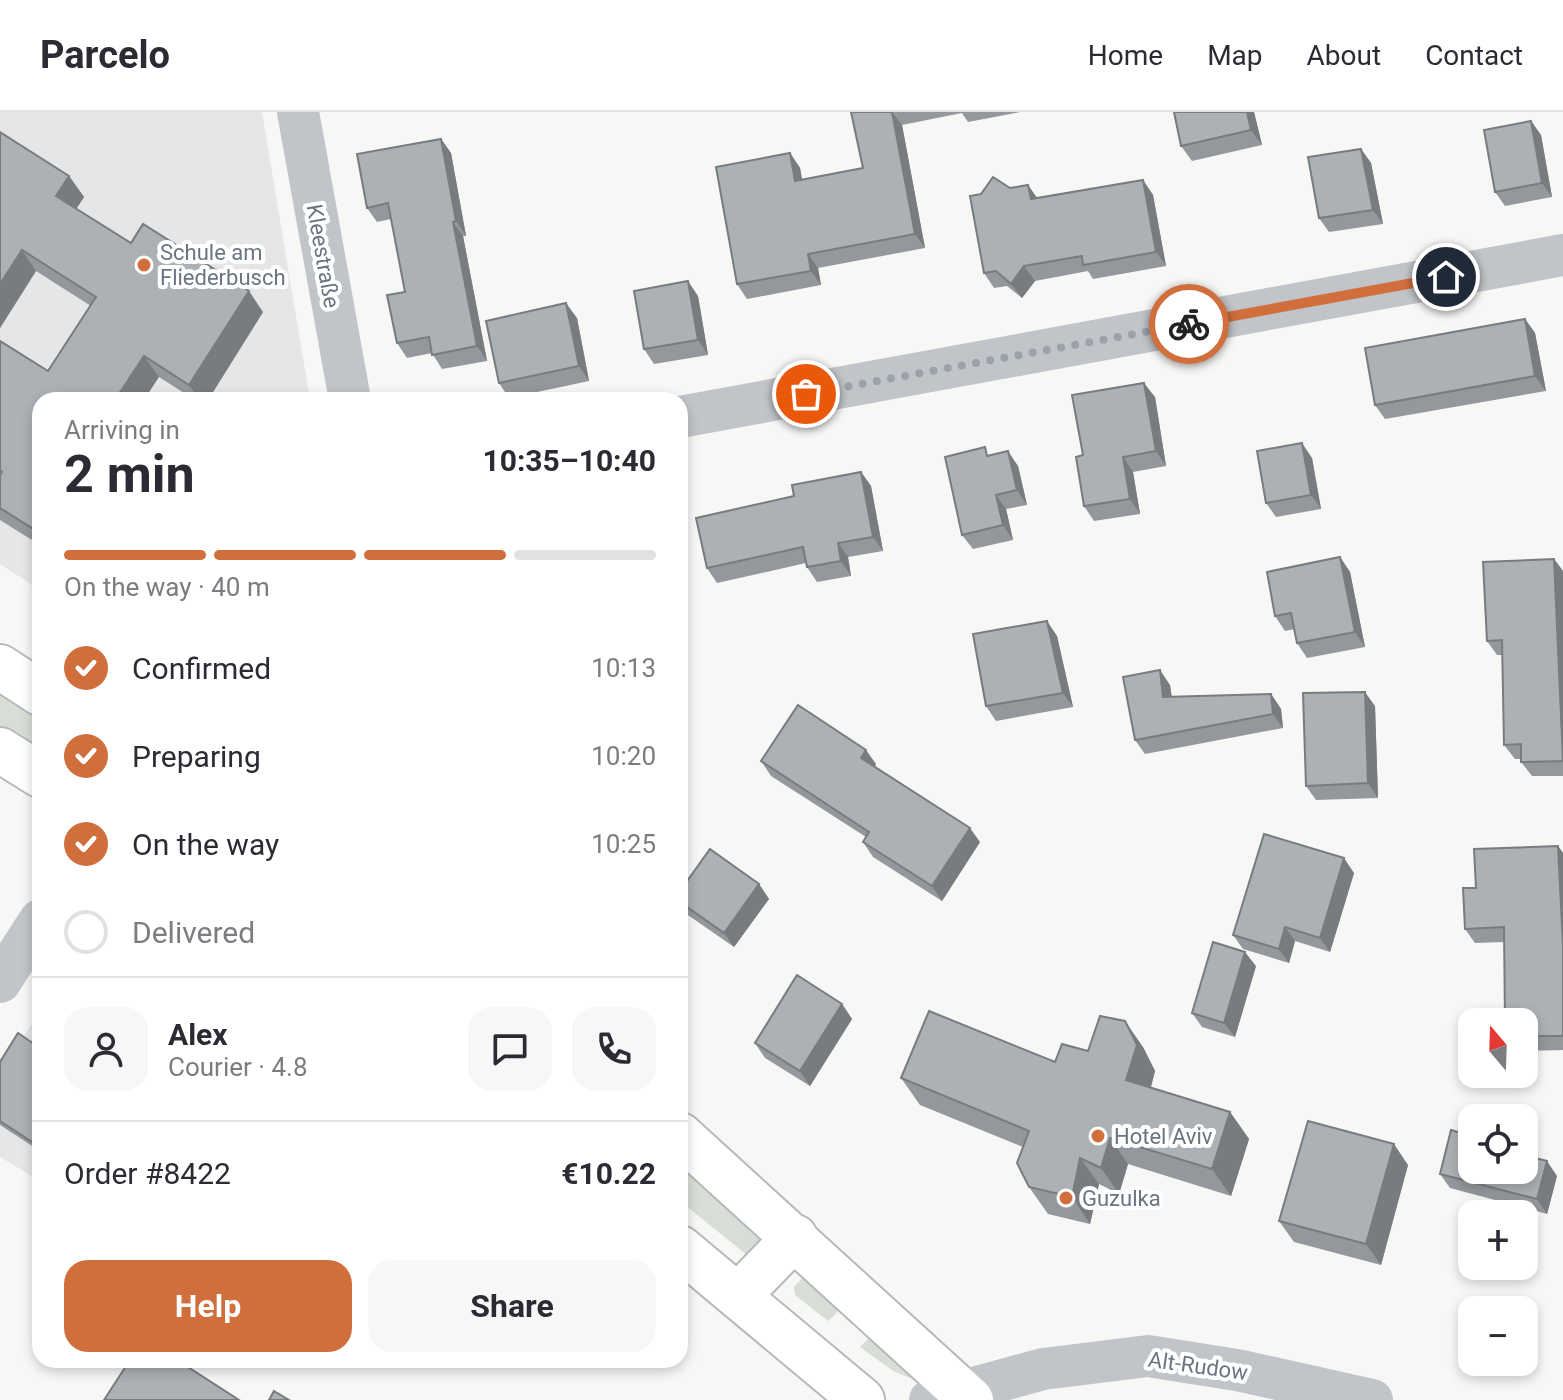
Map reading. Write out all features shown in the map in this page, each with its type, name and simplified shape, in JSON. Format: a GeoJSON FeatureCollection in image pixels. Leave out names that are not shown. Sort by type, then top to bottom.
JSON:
{"type":"FeatureCollection","features":[{"type":"Feature","properties":{"kind":"main road"},"geometry":{"type":"LineString","coordinates":[[0,667],[32,688]]}},
{"type":"Feature","properties":{"kind":"main road"},"geometry":{"type":"LineString","coordinates":[[0,750],[32,770]]}},
{"type":"Feature","properties":{"kind":"main road"},"geometry":{"type":"LineString","coordinates":[[688,1142],[795,1237],[955,1397]]}},
{"type":"Feature","properties":{"kind":"main road"},"geometry":{"type":"LineString","coordinates":[[738,1296],[795,1237]]}},
{"type":"Feature","properties":{"kind":"main road"},"geometry":{"type":"LineString","coordinates":[[688,1255],[862,1400]]}},
{"type":"Feature","properties":{"kind":"street","name":"Kleestraße"},"geometry":{"type":"LineString","coordinates":[[298,112],[349,392]]}},
{"type":"Feature","properties":{"kind":"street"},"geometry":{"type":"LineString","coordinates":[[688,416],[1563,255]]}},
{"type":"Feature","properties":{"kind":"street"},"geometry":{"type":"LineString","coordinates":[[0,982],[32,932]]}},
{"type":"Feature","properties":{"kind":"street","name":"Alt-Rudow"},"geometry":{"type":"LineString","coordinates":[[955,1397],[1043,1369],[1148,1356],[1237,1370],[1372,1400]]}},
{"type":"Feature","properties":{"kind":"shaded area","name":"Schule am Fliederbusch"},"geometry":{"type":"Polygon","coordinates":[[[0,112],[262,112],[309,392],[32,392],[32,585],[0,564],[0,112]]]}},
{"type":"Feature","properties":{"kind":"shaded area"},"geometry":{"type":"Polygon","coordinates":[[[0,689],[32,710],[32,748],[0,727],[0,689]]]}},
{"type":"Feature","properties":{"kind":"shaded area"},"geometry":{"type":"Polygon","coordinates":[[[32,1024],[32,1176],[0,1157],[0,1071],[32,1024]]]}},
{"type":"Feature","properties":{"kind":"shaded area"},"geometry":{"type":"Polygon","coordinates":[[[688,1167],[771,1240],[753,1260],[688,1207],[688,1167]]]}},
{"type":"Feature","properties":{"kind":"shaded area"},"geometry":{"type":"Polygon","coordinates":[[[803,1277],[843,1307],[828,1321],[795,1295],[794,1287],[803,1277]]]}},
{"type":"Feature","properties":{"kind":"shaded area"},"geometry":{"type":"Polygon","coordinates":[[[872,1334],[915,1377],[913,1379],[893,1371],[860,1347],[872,1334]]]}},
{"type":"Feature","properties":{"kind":"building"},"geometry":{"type":"Polygon","coordinates":[[[851,112],[892,112],[915,234],[808,254],[811,271],[737,284],[716,167],[790,153],[795,181],[863,168],[851,112]]]}},
{"type":"Feature","properties":{"kind":"building"},"geometry":{"type":"Polygon","coordinates":[[[1174,112],[1247,112],[1251,130],[1181,146],[1174,112]]]}},
{"type":"Feature","properties":{"kind":"building"},"geometry":{"type":"Polygon","coordinates":[[[1531,121],[1542,183],[1495,192],[1484,130],[1531,121]]]}},
{"type":"Feature","properties":{"kind":"building"},"geometry":{"type":"Polygon","coordinates":[[[0,132],[69,176],[56,196],[131,243],[143,224],[249,291],[189,385],[144,356],[120,392],[32,392],[32,528],[0,508],[0,341],[48,371],[96,297],[22,250],[0,284],[0,132]]]}},
{"type":"Feature","properties":{"kind":"building"},"geometry":{"type":"Polygon","coordinates":[[[441,139],[477,346],[432,355],[429,337],[397,343],[387,295],[405,292],[388,203],[367,208],[357,154],[441,139]]]}},
{"type":"Feature","properties":{"kind":"building"},"geometry":{"type":"Polygon","coordinates":[[[1361,149],[1373,210],[1319,218],[1308,157],[1361,149]]]}},
{"type":"Feature","properties":{"kind":"building"},"geometry":{"type":"Polygon","coordinates":[[[993,177],[1010,188],[1028,185],[1031,199],[1143,180],[1156,252],[1083,265],[1082,256],[1024,266],[1011,284],[996,271],[984,273],[970,196],[981,194],[993,177]]]}},
{"type":"Feature","properties":{"kind":"building"},"geometry":{"type":"Polygon","coordinates":[[[688,281],[698,340],[644,349],[634,291],[688,281]]]}},
{"type":"Feature","properties":{"kind":"building"},"geometry":{"type":"Polygon","coordinates":[[[566,303],[579,366],[499,383],[486,321],[566,303]]]}},
{"type":"Feature","properties":{"kind":"building"},"geometry":{"type":"Polygon","coordinates":[[[1525,319],[1535,376],[1375,405],[1365,348],[1525,319]]]}},
{"type":"Feature","properties":{"kind":"building"},"geometry":{"type":"Polygon","coordinates":[[[1144,383],[1156,451],[1123,457],[1130,499],[1084,506],[1076,457],[1083,455],[1072,395],[1144,383]]]}},
{"type":"Feature","properties":{"kind":"building"},"geometry":{"type":"Polygon","coordinates":[[[1302,443],[1311,495],[1266,503],[1257,451],[1302,443]]]}},
{"type":"Feature","properties":{"kind":"building"},"geometry":{"type":"Polygon","coordinates":[[[985,447],[987,456],[1008,451],[1017,490],[996,495],[1003,525],[962,535],[945,457],[985,447]]]}},
{"type":"Feature","properties":{"kind":"building"},"geometry":{"type":"Polygon","coordinates":[[[861,472],[873,537],[838,543],[841,561],[807,567],[803,547],[707,568],[696,518],[794,496],[792,485],[861,472]]]}},
{"type":"Feature","properties":{"kind":"building"},"geometry":{"type":"Polygon","coordinates":[[[1340,557],[1355,632],[1297,643],[1291,613],[1275,616],[1267,572],[1340,557]]]}},
{"type":"Feature","properties":{"kind":"building"},"geometry":{"type":"Polygon","coordinates":[[[1554,559],[1563,761],[1521,762],[1521,744],[1504,745],[1502,640],[1487,641],[1483,562],[1554,559]]]}},
{"type":"Feature","properties":{"kind":"building"},"geometry":{"type":"Polygon","coordinates":[[[1047,621],[1063,693],[986,706],[973,634],[1047,621]]]}},
{"type":"Feature","properties":{"kind":"building"},"geometry":{"type":"Polygon","coordinates":[[[1160,670],[1163,697],[1271,694],[1273,714],[1135,740],[1123,677],[1160,670]]]}},
{"type":"Feature","properties":{"kind":"building"},"geometry":{"type":"Polygon","coordinates":[[[1365,692],[1368,783],[1306,786],[1303,693],[1365,692]]]}},
{"type":"Feature","properties":{"kind":"building"},"geometry":{"type":"Polygon","coordinates":[[[798,705],[866,750],[861,758],[970,828],[932,886],[863,842],[869,832],[761,761],[798,705]]]}},
{"type":"Feature","properties":{"kind":"building"},"geometry":{"type":"Polygon","coordinates":[[[1264,834],[1344,858],[1320,938],[1285,927],[1279,949],[1233,935],[1264,834]]]}},
{"type":"Feature","properties":{"kind":"building"},"geometry":{"type":"Polygon","coordinates":[[[1558,846],[1563,1036],[1538,1036],[1538,1008],[1505,1008],[1504,927],[1465,929],[1463,888],[1476,888],[1474,849],[1558,846]]]}},
{"type":"Feature","properties":{"kind":"building"},"geometry":{"type":"Polygon","coordinates":[[[710,849],[759,884],[724,933],[688,908],[688,880],[710,849]]]}},
{"type":"Feature","properties":{"kind":"building"},"geometry":{"type":"Polygon","coordinates":[[[1213,942],[1245,952],[1224,1023],[1192,1013],[1213,942]]]}},
{"type":"Feature","properties":{"kind":"building"},"geometry":{"type":"Polygon","coordinates":[[[797,975],[842,1004],[800,1071],[755,1043],[797,975]]]}},
{"type":"Feature","properties":{"kind":"building"},"geometry":{"type":"Polygon","coordinates":[[[929,1011],[1055,1062],[1062,1044],[1088,1051],[1100,1016],[1125,1021],[1137,1045],[1126,1080],[1230,1112],[1212,1169],[1110,1138],[1101,1168],[1080,1158],[1072,1197],[1029,1187],[1017,1163],[1029,1131],[901,1078],[929,1011]]]}},
{"type":"Feature","properties":{"kind":"building"},"geometry":{"type":"Polygon","coordinates":[[[18,1033],[32,1043],[32,1142],[0,1121],[0,1062],[18,1033]]]}},
{"type":"Feature","properties":{"kind":"building"},"geometry":{"type":"Polygon","coordinates":[[[1308,1121],[1394,1144],[1366,1244],[1279,1221],[1308,1121]]]}},
{"type":"Feature","properties":{"kind":"building"},"geometry":{"type":"Polygon","coordinates":[[[1451,1130],[1458,1132],[1458,1179],[1440,1174],[1451,1130]]]}},
{"type":"Feature","properties":{"kind":"building"},"geometry":{"type":"Polygon","coordinates":[[[1538,1159],[1547,1161],[1537,1199],[1479,1184],[1538,1184],[1538,1159]]]}},
{"type":"Feature","properties":{"kind":"building"},"geometry":{"type":"Polygon","coordinates":[[[125,1368],[189,1368],[239,1400],[104,1400],[125,1368]]]}},
{"type":"Feature","properties":{"kind":"building"},"geometry":{"type":"Polygon","coordinates":[[[274,1391],[289,1400],[269,1400],[274,1391]]]}},
{"type":"Feature","properties":{"kind":"way so far"},"geometry":{"type":"LineString","coordinates":[[806,394],[1189,324]]}},
{"type":"Feature","properties":{"kind":"place","name":"Schule am Fliederbusch"},"geometry":{"type":"Point","coordinates":[144,265]}},
{"type":"Feature","properties":{"kind":"place","name":"Hotel Aviv"},"geometry":{"type":"Point","coordinates":[1098,1136]}},
{"type":"Feature","properties":{"kind":"place","name":"Guzulka"},"geometry":{"type":"Point","coordinates":[1066,1198]}},
{"type":"Feature","properties":{"kind":"route"},"geometry":{"type":"LineString","coordinates":[[1189,324],[1446,277]]}}]}
